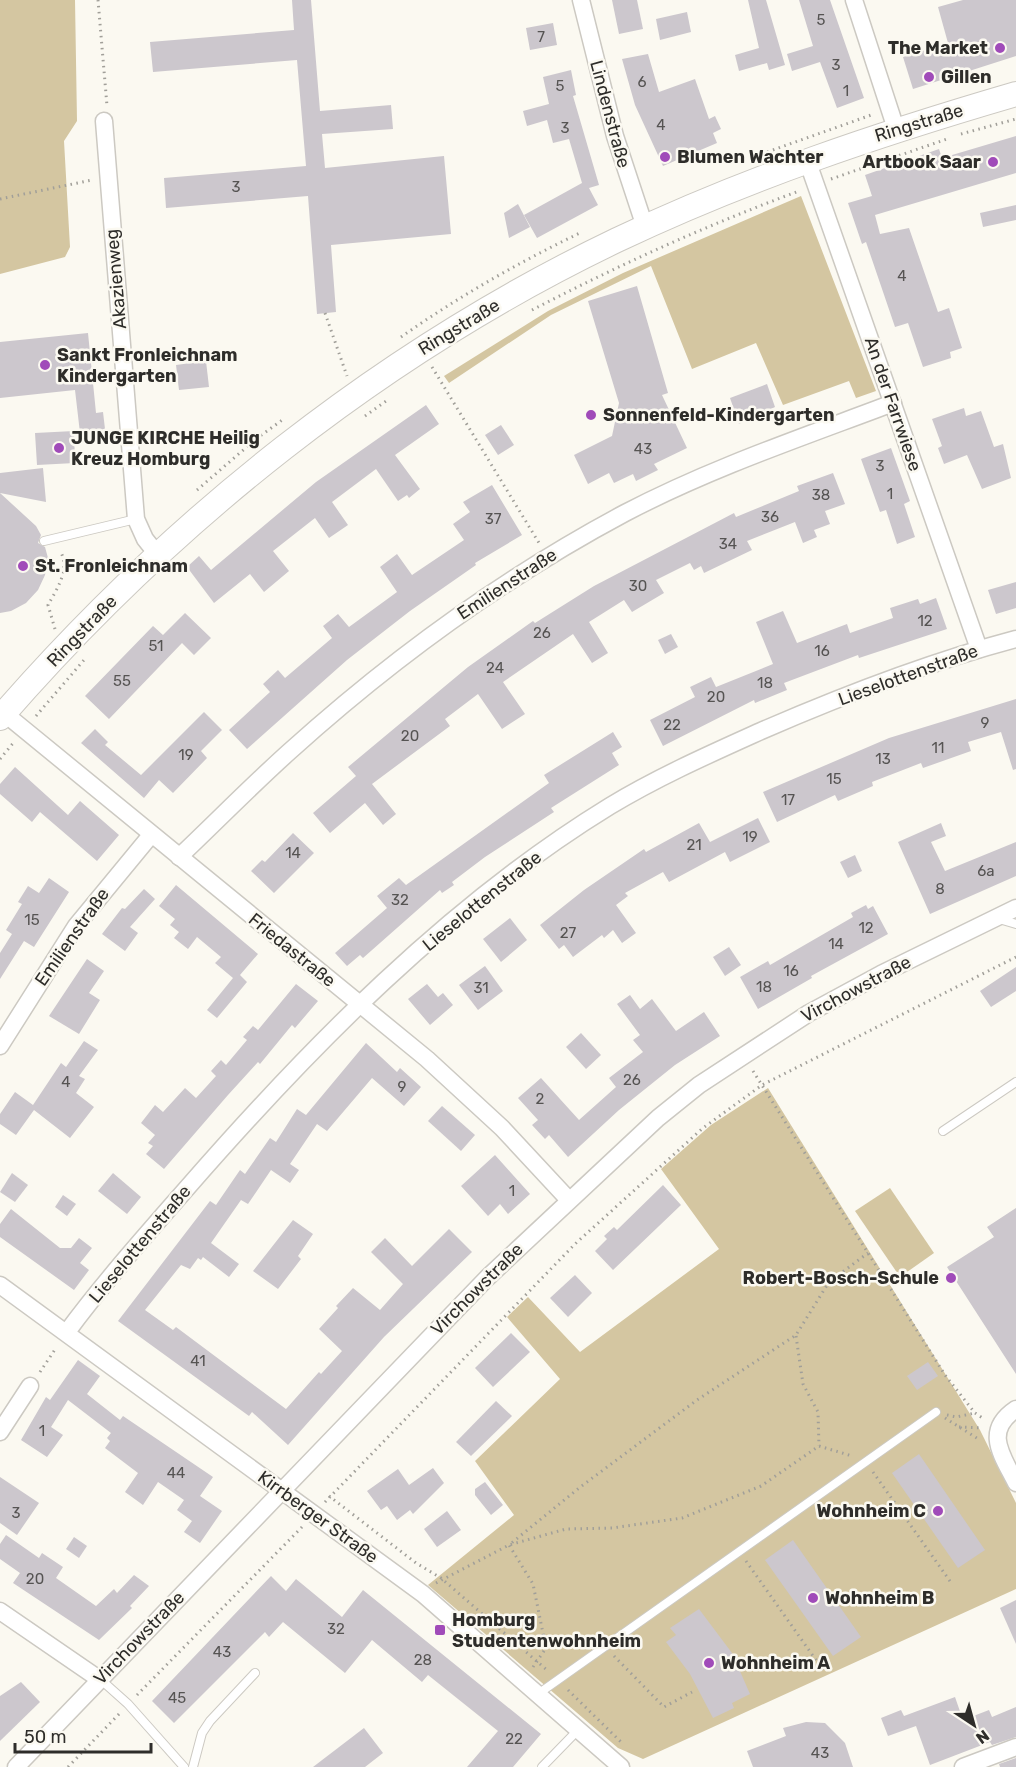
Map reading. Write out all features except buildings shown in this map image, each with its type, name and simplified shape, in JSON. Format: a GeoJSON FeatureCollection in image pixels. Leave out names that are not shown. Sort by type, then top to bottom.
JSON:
{"type":"FeatureCollection","features":[{"type":"Feature","properties":{"kind":"street","name":"Lindenstraße"},"geometry":{"type":"LineString","coordinates":[[581,0],[615,136],[645,227]]}},
{"type":"Feature","properties":{"kind":"street"},"geometry":{"type":"LineString","coordinates":[[854,0],[896,129]]}},
{"type":"Feature","properties":{"kind":"street","name":"Ringstraße"},"geometry":{"type":"LineString","coordinates":[[2,715],[77,651],[157,554],[263,465],[427,359],[514,294],[645,227],[807,160],[896,129],[1016,94]]}},
{"type":"Feature","properties":{"kind":"street","name":"Akazienweg"},"geometry":{"type":"LineString","coordinates":[[104,121],[136,519],[145,539],[157,554]]}},
{"type":"Feature","properties":{"kind":"street","name":"An der Farrwiese"},"geometry":{"type":"LineString","coordinates":[[807,160],[979,649]]}},
{"type":"Feature","properties":{"kind":"street","name":"Emilienstraße"},"geometry":{"type":"LineString","coordinates":[[180,857],[290,750],[367,685],[452,620],[547,557],[627,512],[736,461],[893,403]]}},
{"type":"Feature","properties":{"kind":"street","name":"Lieselottenstraße"},"geometry":{"type":"LineString","coordinates":[[67,1332],[220,1150],[273,1092],[421,949],[483,897],[554,844],[610,806],[666,775],[806,711],[979,649],[1016,639]]}},
{"type":"Feature","properties":{"kind":"street","name":"Friedastraße"},"geometry":{"type":"LineString","coordinates":[[2,715],[427,1059],[482,1109],[568,1199]]}},
{"type":"Feature","properties":{"kind":"street","name":"Emilienstraße"},"geometry":{"type":"LineString","coordinates":[[0,1046],[76,926],[151,835]]}},
{"type":"Feature","properties":{"kind":"street","name":"Virchowstraße"},"geometry":{"type":"LineString","coordinates":[[16,1767],[463,1302],[568,1199],[658,1118],[743,1055],[819,1007],[1016,909]]}},
{"type":"Feature","properties":{"kind":"street","name":"Kirrberger Straße"},"geometry":{"type":"LineString","coordinates":[[0,1285],[423,1594],[621,1767]]}},
{"type":"Feature","properties":{"kind":"street"},"geometry":{"type":"LineString","coordinates":[[0,1432],[30,1386]]}},
{"type":"Feature","properties":{"kind":"street"},"geometry":{"type":"LineString","coordinates":[[1016,1409],[1006,1416],[997,1437],[1016,1483]]}},
{"type":"Feature","properties":{"kind":"street"},"geometry":{"type":"LineString","coordinates":[[0,1611],[99,1679]]}},
{"type":"Feature","properties":{"kind":"street"},"geometry":{"type":"LineString","coordinates":[[963,1767],[1016,1748]]}},
{"type":"Feature","properties":{"kind":"lane"},"geometry":{"type":"LineString","coordinates":[[48,540],[136,519]]}},
{"type":"Feature","properties":{"kind":"lane"},"geometry":{"type":"LineString","coordinates":[[995,918],[1016,924]]}},
{"type":"Feature","properties":{"kind":"lane"},"geometry":{"type":"LineString","coordinates":[[944,1131],[1016,1082]]}},
{"type":"Feature","properties":{"kind":"lane"},"geometry":{"type":"LineString","coordinates":[[538,1694],[936,1412]]}},
{"type":"Feature","properties":{"kind":"lane"},"geometry":{"type":"LineString","coordinates":[[193,1767],[202,1733],[210,1721],[255,1673]]}},
{"type":"Feature","properties":{"kind":"lane"},"geometry":{"type":"LineString","coordinates":[[99,1679],[128,1704],[184,1767]]}},
{"type":"Feature","properties":{"kind":"lane"},"geometry":{"type":"LineString","coordinates":[[542,1767],[578,1730]]}},
{"type":"Feature","properties":{"kind":"path"},"geometry":{"type":"LineString","coordinates":[[98,0],[107,114],[104,121]]}},
{"type":"Feature","properties":{"kind":"path"},"geometry":{"type":"LineString","coordinates":[[522,316],[633,259],[707,226],[814,185],[952,137],[1016,119]]}},
{"type":"Feature","properties":{"kind":"path"},"geometry":{"type":"LineString","coordinates":[[0,200],[108,177]]}},
{"type":"Feature","properties":{"kind":"path"},"geometry":{"type":"LineString","coordinates":[[325,313],[346,375]]}},
{"type":"Feature","properties":{"kind":"path"},"geometry":{"type":"LineString","coordinates":[[427,359],[443,362]]}},
{"type":"Feature","properties":{"kind":"path"},"geometry":{"type":"LineString","coordinates":[[424,374],[427,359]]}},
{"type":"Feature","properties":{"kind":"path"},"geometry":{"type":"LineString","coordinates":[[427,359],[547,557]]}},
{"type":"Feature","properties":{"kind":"path"},"geometry":{"type":"LineString","coordinates":[[363,418],[398,393]]}},
{"type":"Feature","properties":{"kind":"path"},"geometry":{"type":"LineString","coordinates":[[0,759],[24,731],[77,651],[55,628],[48,605],[60,583],[64,558],[48,540]]}},
{"type":"Feature","properties":{"kind":"path"},"geometry":{"type":"LineString","coordinates":[[68,1767],[295,1533],[316,1515],[329,1496],[575,1244],[703,1128],[762,1085],[1016,957]]}},
{"type":"Feature","properties":{"kind":"path"},"geometry":{"type":"LineString","coordinates":[[743,1055],[945,1375],[997,1437]]}},
{"type":"Feature","properties":{"kind":"path"},"geometry":{"type":"LineString","coordinates":[[423,1594],[441,1578],[462,1571],[509,1545],[579,1488],[697,1400],[796,1335],[829,1282],[868,1253]]}},
{"type":"Feature","properties":{"kind":"path"},"geometry":{"type":"LineString","coordinates":[[30,1386],[67,1332]]}},
{"type":"Feature","properties":{"kind":"path"},"geometry":{"type":"LineString","coordinates":[[796,1335],[803,1384],[818,1412],[819,1446]]}},
{"type":"Feature","properties":{"kind":"path"},"geometry":{"type":"LineString","coordinates":[[936,1412],[956,1417],[975,1413]]}},
{"type":"Feature","properties":{"kind":"path"},"geometry":{"type":"LineString","coordinates":[[957,1427],[997,1437],[977,1439],[957,1427]]}},
{"type":"Feature","properties":{"kind":"path"},"geometry":{"type":"LineString","coordinates":[[819,1446],[866,1462],[952,1584]]}},
{"type":"Feature","properties":{"kind":"path"},"geometry":{"type":"LineString","coordinates":[[509,1545],[566,1529],[612,1528],[682,1518],[761,1486],[819,1446]]}},
{"type":"Feature","properties":{"kind":"path"},"geometry":{"type":"LineString","coordinates":[[329,1496],[416,1563],[441,1578],[558,1680],[624,1745]]}},
{"type":"Feature","properties":{"kind":"path"},"geometry":{"type":"LineString","coordinates":[[509,1545],[533,1584],[546,1648],[524,1681]]}},
{"type":"Feature","properties":{"kind":"path"},"geometry":{"type":"LineString","coordinates":[[739,1552],[823,1670]]}},
{"type":"Feature","properties":{"kind":"path"},"geometry":{"type":"LineString","coordinates":[[605,1647],[664,1707],[692,1692]]}},
{"type":"Feature","properties":{"kind":"shaded area"},"geometry":{"type":"Polygon","coordinates":[[[0,0],[75,0],[77,121],[64,141],[70,247],[65,257],[0,274],[0,0]]]}},
{"type":"Feature","properties":{"kind":"shaded area"},"geometry":{"type":"Polygon","coordinates":[[[801,196],[876,391],[856,398],[849,381],[783,405],[756,343],[692,369],[651,266],[551,315],[449,383],[444,376],[548,311],[623,273],[801,196]]]}},
{"type":"Feature","properties":{"kind":"shaded area"},"geometry":{"type":"Polygon","coordinates":[[[768,1088],[980,1430],[1016,1503],[1016,1589],[643,1759],[618,1748],[428,1585],[514,1515],[475,1461],[560,1379],[507,1317],[528,1297],[580,1352],[719,1249],[661,1169],[711,1125],[768,1088]]]}},
{"type":"Feature","properties":{"kind":"shaded area"},"geometry":{"type":"Polygon","coordinates":[[[890,1188],[934,1253],[900,1277],[855,1211],[890,1188]]]}},
{"type":"Feature","properties":{"kind":"place","name":"The Market"},"geometry":{"type":"Point","coordinates":[1000,48]}},
{"type":"Feature","properties":{"kind":"place","name":"Gillen"},"geometry":{"type":"Point","coordinates":[929,77]}},
{"type":"Feature","properties":{"kind":"place","name":"Blumen Wachter"},"geometry":{"type":"Point","coordinates":[665,157]}},
{"type":"Feature","properties":{"kind":"place","name":"Artbook Saar"},"geometry":{"type":"Point","coordinates":[993,162]}},
{"type":"Feature","properties":{"kind":"place","name":"Sankt Fronleichnam Kindergarten"},"geometry":{"type":"Point","coordinates":[45,365]}},
{"type":"Feature","properties":{"kind":"place","name":"Sonnenfeld-Kindergarten"},"geometry":{"type":"Point","coordinates":[591,415]}},
{"type":"Feature","properties":{"kind":"place","name":"JUNGE KIRCHE Heilig Kreuz Homburg"},"geometry":{"type":"Point","coordinates":[59,448]}},
{"type":"Feature","properties":{"kind":"place","name":"St. Fronleichnam"},"geometry":{"type":"Point","coordinates":[23,566]}},
{"type":"Feature","properties":{"kind":"place","name":"Robert-Bosch-Schule"},"geometry":{"type":"Point","coordinates":[951,1278]}},
{"type":"Feature","properties":{"kind":"place","name":"Wohnheim C"},"geometry":{"type":"Point","coordinates":[938,1511]}},
{"type":"Feature","properties":{"kind":"place","name":"Wohnheim B"},"geometry":{"type":"Point","coordinates":[813,1598]}},
{"type":"Feature","properties":{"kind":"place","name":"Homburg Studentenwohnheim"},"geometry":{"type":"Point","coordinates":[440,1630]}},
{"type":"Feature","properties":{"kind":"place","name":"Wohnheim A"},"geometry":{"type":"Point","coordinates":[709,1663]}}]}
